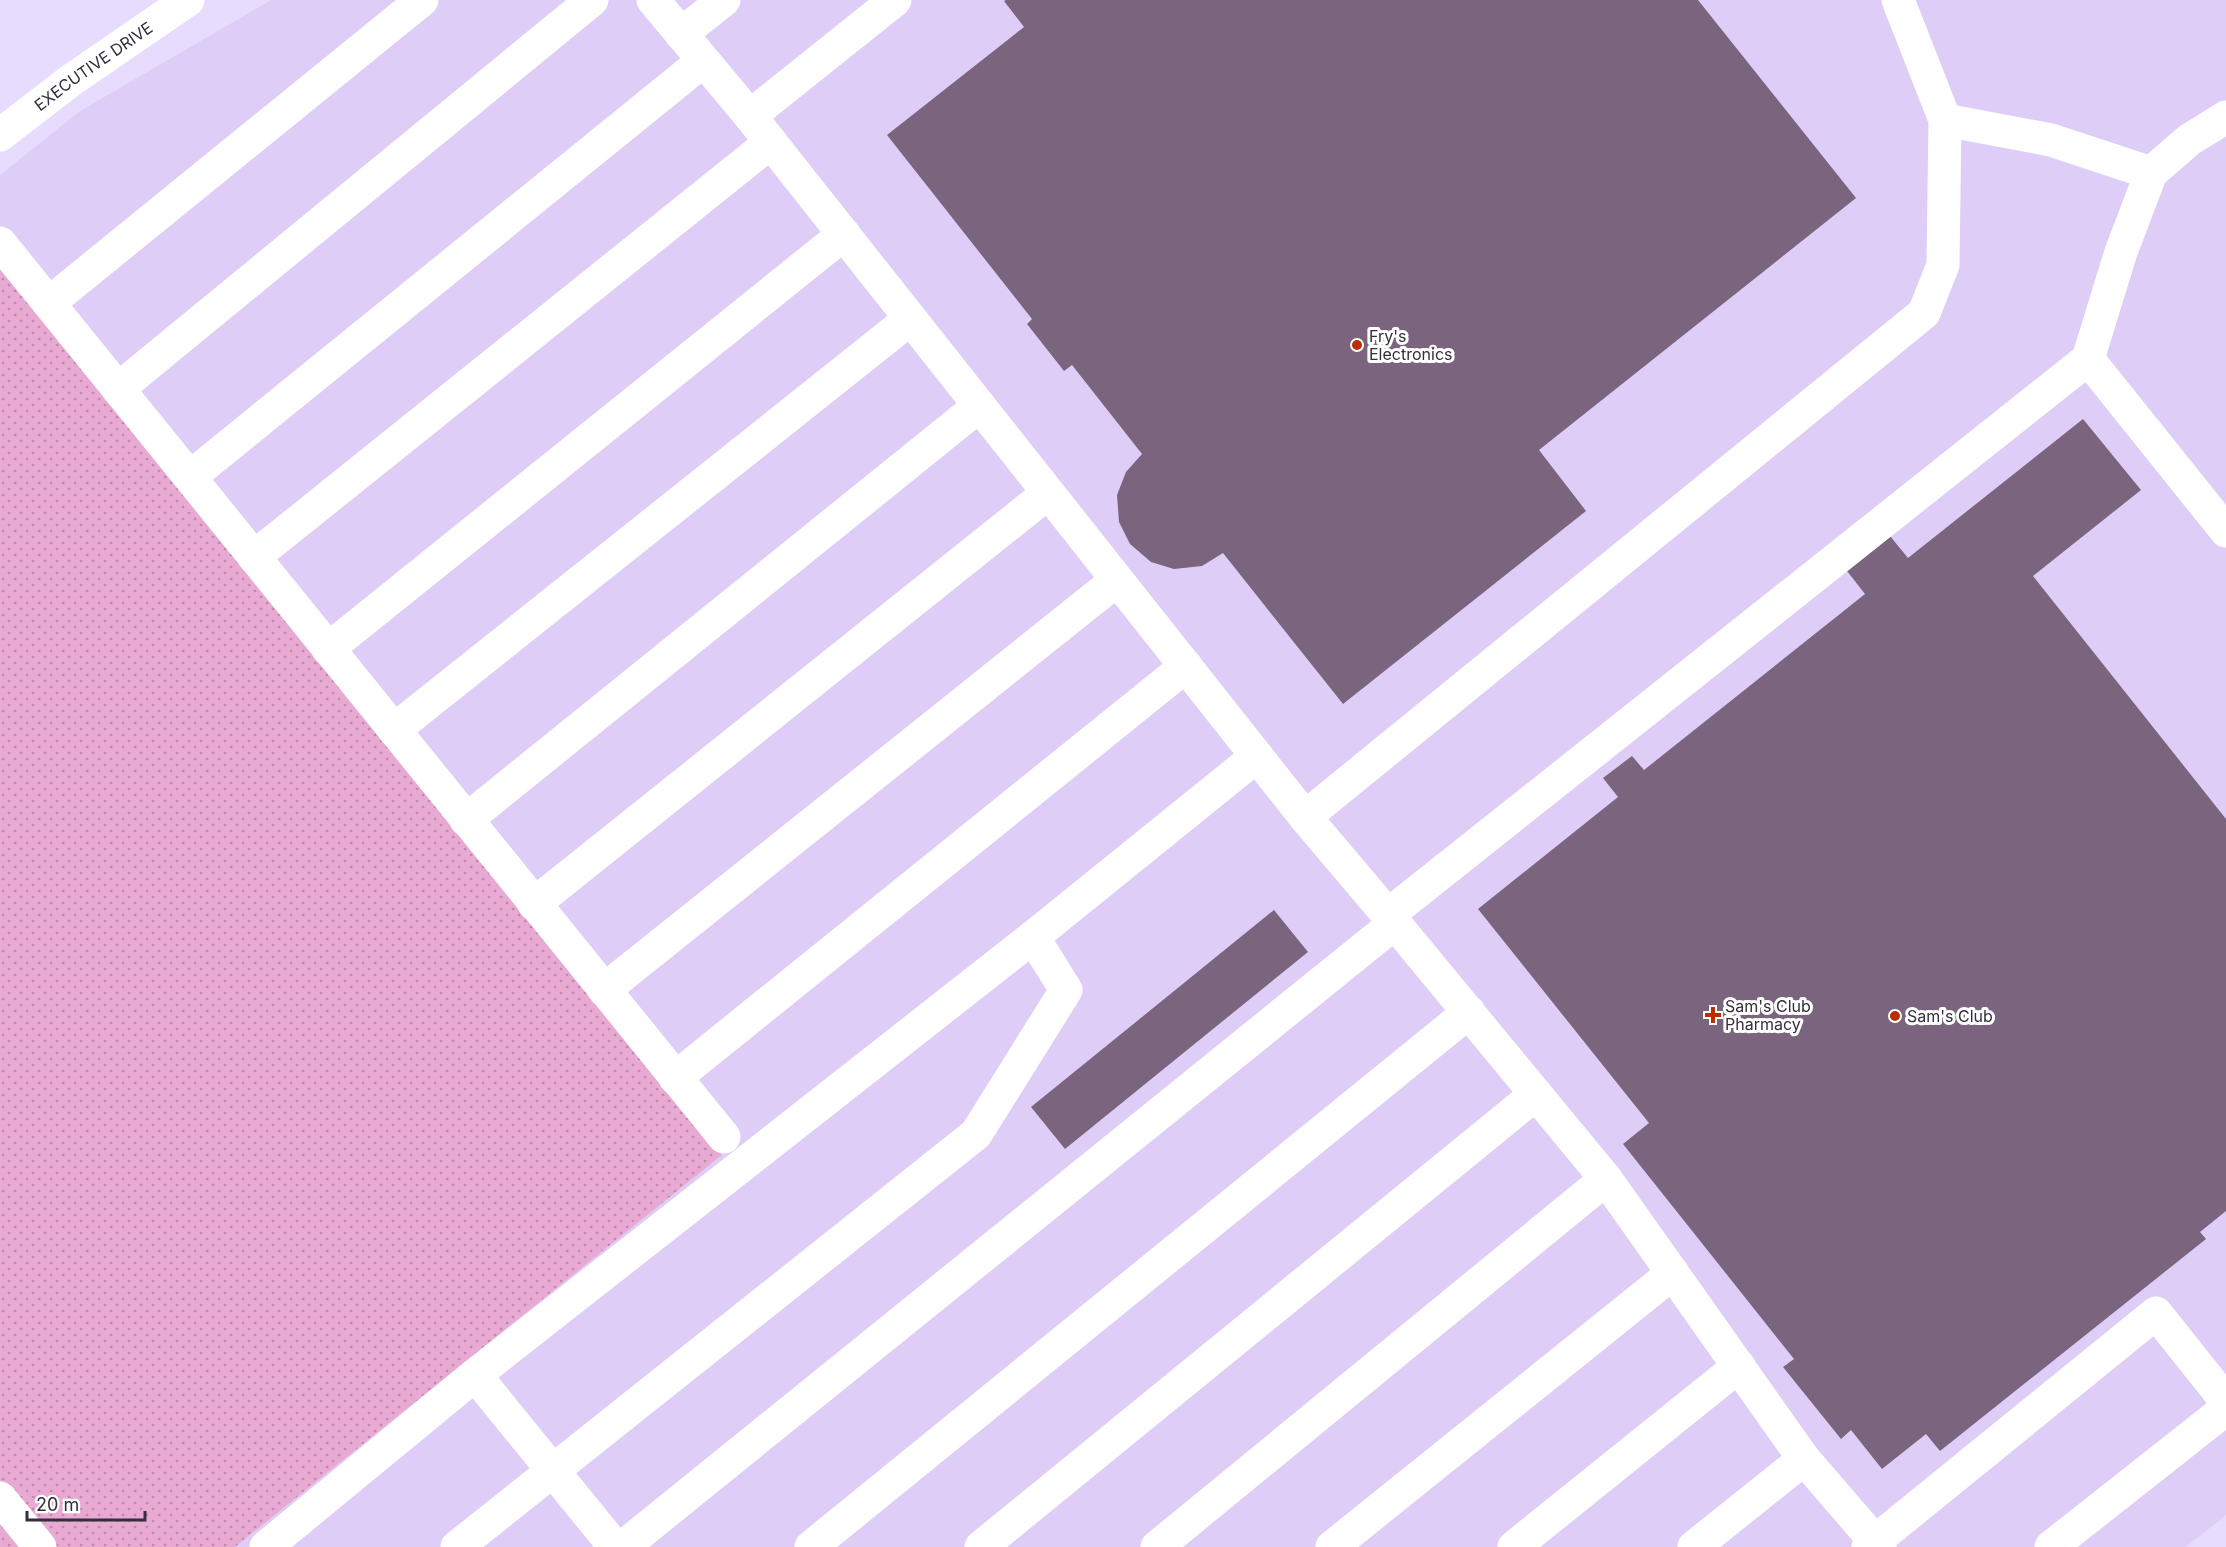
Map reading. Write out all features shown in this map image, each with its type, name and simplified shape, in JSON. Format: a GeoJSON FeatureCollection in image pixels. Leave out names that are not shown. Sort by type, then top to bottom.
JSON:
{"type":"FeatureCollection","features":[{"type":"Feature","properties":{"kind":"street","name":"EXECUTIVE DRIVE"},"geometry":{"type":"LineString","coordinates":[[0,135],[70,81],[188,0]]}},
{"type":"Feature","properties":{"kind":"street"},"geometry":{"type":"LineString","coordinates":[[49,303],[422,0]]}},
{"type":"Feature","properties":{"kind":"street"},"geometry":{"type":"LineString","coordinates":[[118,389],[592,0]]}},
{"type":"Feature","properties":{"kind":"street"},"geometry":{"type":"LineString","coordinates":[[653,0],[771,142],[1305,817],[1606,1179],[1804,1459],[1874,1545],[2156,1313],[2226,1401]]}},
{"type":"Feature","properties":{"kind":"street"},"geometry":{"type":"LineString","coordinates":[[681,34],[724,0]]}},
{"type":"Feature","properties":{"kind":"street"},"geometry":{"type":"LineString","coordinates":[[750,116],[896,0]]}},
{"type":"Feature","properties":{"kind":"street"},"geometry":{"type":"LineString","coordinates":[[1305,817],[1924,313],[1943,265],[1945,120],[1898,0]]}},
{"type":"Feature","properties":{"kind":"street"},"geometry":{"type":"LineString","coordinates":[[190,477],[703,61]]}},
{"type":"Feature","properties":{"kind":"street"},"geometry":{"type":"LineString","coordinates":[[623,1547],[1392,919],[2088,359],[2121,252],[2151,173],[2189,140],[2226,117]]}},
{"type":"Feature","properties":{"kind":"street"},"geometry":{"type":"LineString","coordinates":[[1945,120],[2051,140],[2151,173]]}},
{"type":"Feature","properties":{"kind":"street"},"geometry":{"type":"LineString","coordinates":[[254,557],[771,142]]}},
{"type":"Feature","properties":{"kind":"street"},"geometry":{"type":"LineString","coordinates":[[328,649],[844,234]]}},
{"type":"Feature","properties":{"kind":"street"},"geometry":{"type":"LineString","coordinates":[[0,243],[724,1137]]}},
{"type":"Feature","properties":{"kind":"street"},"geometry":{"type":"LineString","coordinates":[[394,730],[910,319]]}},
{"type":"Feature","properties":{"kind":"street"},"geometry":{"type":"LineString","coordinates":[[2088,359],[2226,531]]}},
{"type":"Feature","properties":{"kind":"street"},"geometry":{"type":"LineString","coordinates":[[466,820],[980,406]]}},
{"type":"Feature","properties":{"kind":"street"},"geometry":{"type":"LineString","coordinates":[[534,904],[1048,493]]}},
{"type":"Feature","properties":{"kind":"street"},"geometry":{"type":"LineString","coordinates":[[604,990],[1117,580]]}},
{"type":"Feature","properties":{"kind":"street"},"geometry":{"type":"LineString","coordinates":[[675,1078],[1186,666]]}},
{"type":"Feature","properties":{"kind":"street"},"geometry":{"type":"LineString","coordinates":[[266,1547],[475,1375],[1033,938],[1257,756]]}},
{"type":"Feature","properties":{"kind":"street"},"geometry":{"type":"LineString","coordinates":[[457,1547],[976,1134],[1066,990],[1033,938]]}},
{"type":"Feature","properties":{"kind":"street"},"geometry":{"type":"LineString","coordinates":[[811,1547],[1469,1012]]}},
{"type":"Feature","properties":{"kind":"street"},"geometry":{"type":"LineString","coordinates":[[981,1547],[1536,1094]]}},
{"type":"Feature","properties":{"kind":"street"},"geometry":{"type":"LineString","coordinates":[[1157,1547],[1606,1179]]}},
{"type":"Feature","properties":{"kind":"street"},"geometry":{"type":"LineString","coordinates":[[1332,1547],[1673,1273]]}},
{"type":"Feature","properties":{"kind":"street"},"geometry":{"type":"LineString","coordinates":[[1514,1547],[1739,1366]]}},
{"type":"Feature","properties":{"kind":"street"},"geometry":{"type":"LineString","coordinates":[[475,1375],[615,1547]]}},
{"type":"Feature","properties":{"kind":"street"},"geometry":{"type":"LineString","coordinates":[[2051,1547],[2226,1409]]}},
{"type":"Feature","properties":{"kind":"street"},"geometry":{"type":"LineString","coordinates":[[1694,1547],[1804,1459]]}},
{"type":"Feature","properties":{"kind":"street"},"geometry":{"type":"LineString","coordinates":[[0,1498],[40,1547]]}},
{"type":"Feature","properties":{"kind":"shaded area"},"geometry":{"type":"Polygon","coordinates":[[[271,0],[2226,0],[2226,1515],[2186,1547],[235,1547],[722,1155],[0,269],[0,175],[80,111],[271,0]]]}},
{"type":"Feature","properties":{"kind":"shaded area"},"geometry":{"type":"Polygon","coordinates":[[[0,269],[722,1155],[235,1547],[0,1547],[0,269]]]}},
{"type":"Feature","properties":{"kind":"building","name":"Fry's Electronics"},"geometry":{"type":"Polygon","coordinates":[[[1698,0],[1856,198],[1539,450],[1586,511],[1343,704],[1223,553],[1202,566],[1174,569],[1151,562],[1130,544],[1119,522],[1117,495],[1126,472],[1142,454],[1072,365],[1064,371],[1027,324],[1032,319],[887,135],[1024,27],[1004,1],[1698,0]]]}},
{"type":"Feature","properties":{"kind":"building","name":"Sam's Club"},"geometry":{"type":"Polygon","coordinates":[[[2083,419],[2141,490],[2033,576],[2226,819],[2226,1211],[2200,1232],[2206,1239],[1940,1451],[1926,1434],[1882,1469],[1851,1430],[1841,1439],[1783,1367],[1794,1359],[1623,1144],[1649,1123],[1478,909],[1618,797],[1603,778],[1632,756],[1644,770],[1865,594],[1847,571],[1890,536],[1908,558],[2083,419]]]}},
{"type":"Feature","properties":{"kind":"building"},"geometry":{"type":"Polygon","coordinates":[[[1274,910],[1308,952],[1065,1149],[1031,1107],[1274,910]]]}},
{"type":"Feature","properties":{"kind":"place","name":"Fry's Electronics"},"geometry":{"type":"Point","coordinates":[1357,345]}},
{"type":"Feature","properties":{"kind":"place","name":"Sam's Club Pharmacy"},"geometry":{"type":"Point","coordinates":[1713,1015]}},
{"type":"Feature","properties":{"kind":"place","name":"Sam's Club"},"geometry":{"type":"Point","coordinates":[1895,1016]}}]}
